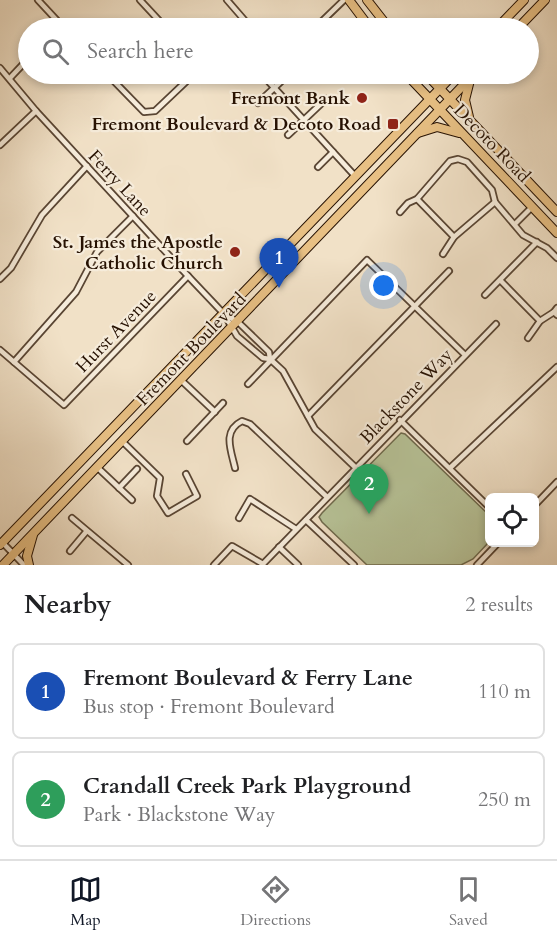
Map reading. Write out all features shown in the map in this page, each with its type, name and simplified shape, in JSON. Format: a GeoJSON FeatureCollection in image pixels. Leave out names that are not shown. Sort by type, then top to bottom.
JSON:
{"type":"FeatureCollection","features":[{"type":"Feature","properties":{"kind":"main road"},"geometry":{"type":"LineString","coordinates":[[349,0],[362,18]]}},
{"type":"Feature","properties":{"kind":"main road"},"geometry":{"type":"LineString","coordinates":[[367,0],[381,18]]}},
{"type":"Feature","properties":{"kind":"main road"},"geometry":{"type":"LineString","coordinates":[[507,18],[524,0]]}},
{"type":"Feature","properties":{"kind":"main road"},"geometry":{"type":"LineString","coordinates":[[528,18],[546,0]]}},
{"type":"Feature","properties":{"kind":"main road","name":"Decoto Road"},"geometry":{"type":"LineString","coordinates":[[415,84],[557,233]]}},
{"type":"Feature","properties":{"kind":"main road","name":"Decoto Road"},"geometry":{"type":"LineString","coordinates":[[435,84],[557,212]]}},
{"type":"Feature","properties":{"kind":"main road","name":"Fremont Boulevard"},"geometry":{"type":"LineString","coordinates":[[1,542],[444,84]]}},
{"type":"Feature","properties":{"kind":"main road","name":"Fremont Boulevard"},"geometry":{"type":"LineString","coordinates":[[3,565],[231,330],[464,84]]}},
{"type":"Feature","properties":{"kind":"main road"},"geometry":{"type":"LineString","coordinates":[[470,84],[465,100],[470,121]]}},
{"type":"Feature","properties":{"kind":"main road"},"geometry":{"type":"LineString","coordinates":[[417,133],[437,127],[462,134]]}},
{"type":"Feature","properties":{"kind":"main road"},"geometry":{"type":"LineString","coordinates":[[29,565],[27,551],[34,533]]}},
{"type":"Feature","properties":{"kind":"street"},"geometry":{"type":"LineString","coordinates":[[38,0],[53,18]]}},
{"type":"Feature","properties":{"kind":"street"},"geometry":{"type":"LineString","coordinates":[[140,0],[157,18]]}},
{"type":"Feature","properties":{"kind":"street"},"geometry":{"type":"LineString","coordinates":[[227,0],[240,18]]}},
{"type":"Feature","properties":{"kind":"street"},"geometry":{"type":"LineString","coordinates":[[325,18],[344,0]]}},
{"type":"Feature","properties":{"kind":"street","name":"Ferry Lane"},"geometry":{"type":"LineString","coordinates":[[0,68],[36,111],[188,276],[224,314],[238,322],[269,352],[270,359]]}},
{"type":"Feature","properties":{"kind":"street"},"geometry":{"type":"LineString","coordinates":[[10,78],[18,69]]}},
{"type":"Feature","properties":{"kind":"street"},"geometry":{"type":"LineString","coordinates":[[117,84],[144,112],[155,111],[183,84]]}},
{"type":"Feature","properties":{"kind":"street"},"geometry":{"type":"LineString","coordinates":[[271,84],[355,176]]}},
{"type":"Feature","properties":{"kind":"street"},"geometry":{"type":"LineString","coordinates":[[258,103],[278,84]]}},
{"type":"Feature","properties":{"kind":"street"},"geometry":{"type":"LineString","coordinates":[[288,135],[326,99]]}},
{"type":"Feature","properties":{"kind":"street"},"geometry":{"type":"LineString","coordinates":[[0,145],[36,111]]}},
{"type":"Feature","properties":{"kind":"street"},"geometry":{"type":"LineString","coordinates":[[318,167],[333,152]]}},
{"type":"Feature","properties":{"kind":"street"},"geometry":{"type":"LineString","coordinates":[[399,212],[408,202],[417,199],[450,161],[458,159],[467,162],[492,190],[495,202],[523,235],[537,242],[557,258]]}},
{"type":"Feature","properties":{"kind":"street"},"geometry":{"type":"LineString","coordinates":[[0,279],[10,268],[42,215],[87,166]]}},
{"type":"Feature","properties":{"kind":"street"},"geometry":{"type":"LineString","coordinates":[[417,199],[454,237]]}},
{"type":"Feature","properties":{"kind":"street"},"geometry":{"type":"LineString","coordinates":[[443,254],[454,237],[495,202]]}},
{"type":"Feature","properties":{"kind":"street"},"geometry":{"type":"LineString","coordinates":[[515,224],[532,207]]}},
{"type":"Feature","properties":{"kind":"street"},"geometry":{"type":"LineString","coordinates":[[0,350],[14,362],[76,292],[97,252],[132,216]]}},
{"type":"Feature","properties":{"kind":"street"},"geometry":{"type":"LineString","coordinates":[[484,295],[501,281],[537,242]]}},
{"type":"Feature","properties":{"kind":"street"},"geometry":{"type":"LineString","coordinates":[[248,384],[367,260],[464,354]]}},
{"type":"Feature","properties":{"kind":"street"},"geometry":{"type":"LineString","coordinates":[[308,416],[449,271]]}},
{"type":"Feature","properties":{"kind":"street","name":"Hurst Avenue"},"geometry":{"type":"LineString","coordinates":[[14,362],[64,405],[188,276]]}},
{"type":"Feature","properties":{"kind":"street"},"geometry":{"type":"LineString","coordinates":[[501,281],[540,321]]}},
{"type":"Feature","properties":{"kind":"street"},"geometry":{"type":"LineString","coordinates":[[528,338],[540,321],[556,312]]}},
{"type":"Feature","properties":{"kind":"street","name":"Ferry Lane"},"geometry":{"type":"LineString","coordinates":[[224,314],[231,330],[263,358],[270,359],[283,371],[315,429],[356,468]]}},
{"type":"Feature","properties":{"kind":"street","name":"Blackstone Way"},"geometry":{"type":"LineString","coordinates":[[262,565],[464,354],[496,324]]}},
{"type":"Feature","properties":{"kind":"street"},"geometry":{"type":"LineString","coordinates":[[450,468],[557,367]]}},
{"type":"Feature","properties":{"kind":"street"},"geometry":{"type":"LineString","coordinates":[[182,381],[215,412]]}},
{"type":"Feature","properties":{"kind":"street"},"geometry":{"type":"LineString","coordinates":[[187,441],[223,403]]}},
{"type":"Feature","properties":{"kind":"street"},"geometry":{"type":"LineString","coordinates":[[400,420],[485,504]]}},
{"type":"Feature","properties":{"kind":"street"},"geometry":{"type":"LineString","coordinates":[[235,468],[228,436],[230,431],[242,422],[250,424],[327,497]]}},
{"type":"Feature","properties":{"kind":"street"},"geometry":{"type":"LineString","coordinates":[[123,442],[160,478],[157,496],[168,513],[197,495],[186,474]]}},
{"type":"Feature","properties":{"kind":"street"},"geometry":{"type":"LineString","coordinates":[[98,468],[132,500]]}},
{"type":"Feature","properties":{"kind":"street"},"geometry":{"type":"LineString","coordinates":[[119,488],[137,470]]}},
{"type":"Feature","properties":{"kind":"street"},"geometry":{"type":"LineString","coordinates":[[539,501],[557,482]]}},
{"type":"Feature","properties":{"kind":"street"},"geometry":{"type":"LineString","coordinates":[[239,518],[250,499],[296,530]]}},
{"type":"Feature","properties":{"kind":"street"},"geometry":{"type":"LineString","coordinates":[[72,518],[128,565]]}},
{"type":"Feature","properties":{"kind":"street"},"geometry":{"type":"LineString","coordinates":[[306,520],[354,565]]}},
{"type":"Feature","properties":{"kind":"street"},"geometry":{"type":"LineString","coordinates":[[70,551],[86,532]]}},
{"type":"Feature","properties":{"kind":"street"},"geometry":{"type":"LineString","coordinates":[[1,542],[24,565]]}},
{"type":"Feature","properties":{"kind":"street"},"geometry":{"type":"LineString","coordinates":[[214,565],[232,546],[262,565]]}},
{"type":"Feature","properties":{"kind":"street"},"geometry":{"type":"LineString","coordinates":[[279,547],[298,565]]}},
{"type":"Feature","properties":{"kind":"street"},"geometry":{"type":"LineString","coordinates":[[477,565],[495,547]]}},
{"type":"Feature","properties":{"kind":"green space"},"geometry":{"type":"Polygon","coordinates":[[[401,433],[405,434],[485,511],[485,546],[473,559],[461,565],[367,565],[322,522],[319,517],[401,433]]]}},
{"type":"Feature","properties":{"kind":"place","name":"Fremont Bank"},"geometry":{"type":"Point","coordinates":[362,98]}},
{"type":"Feature","properties":{"kind":"place","name":"Fremont Boulevard & Decoto Road"},"geometry":{"type":"Point","coordinates":[393,124]}},
{"type":"Feature","properties":{"kind":"place","name":"St. James the Apostle Catholic Church"},"geometry":{"type":"Point","coordinates":[235,252]}},
{"type":"Feature","properties":{"kind":"place","name":"Fremont Boulevard & Ferry Lane"},"geometry":{"type":"Point","coordinates":[279,288]}},
{"type":"Feature","properties":{"kind":"place","name":"Crandall Creek Park Playground"},"geometry":{"type":"Point","coordinates":[369,514]}}]}
